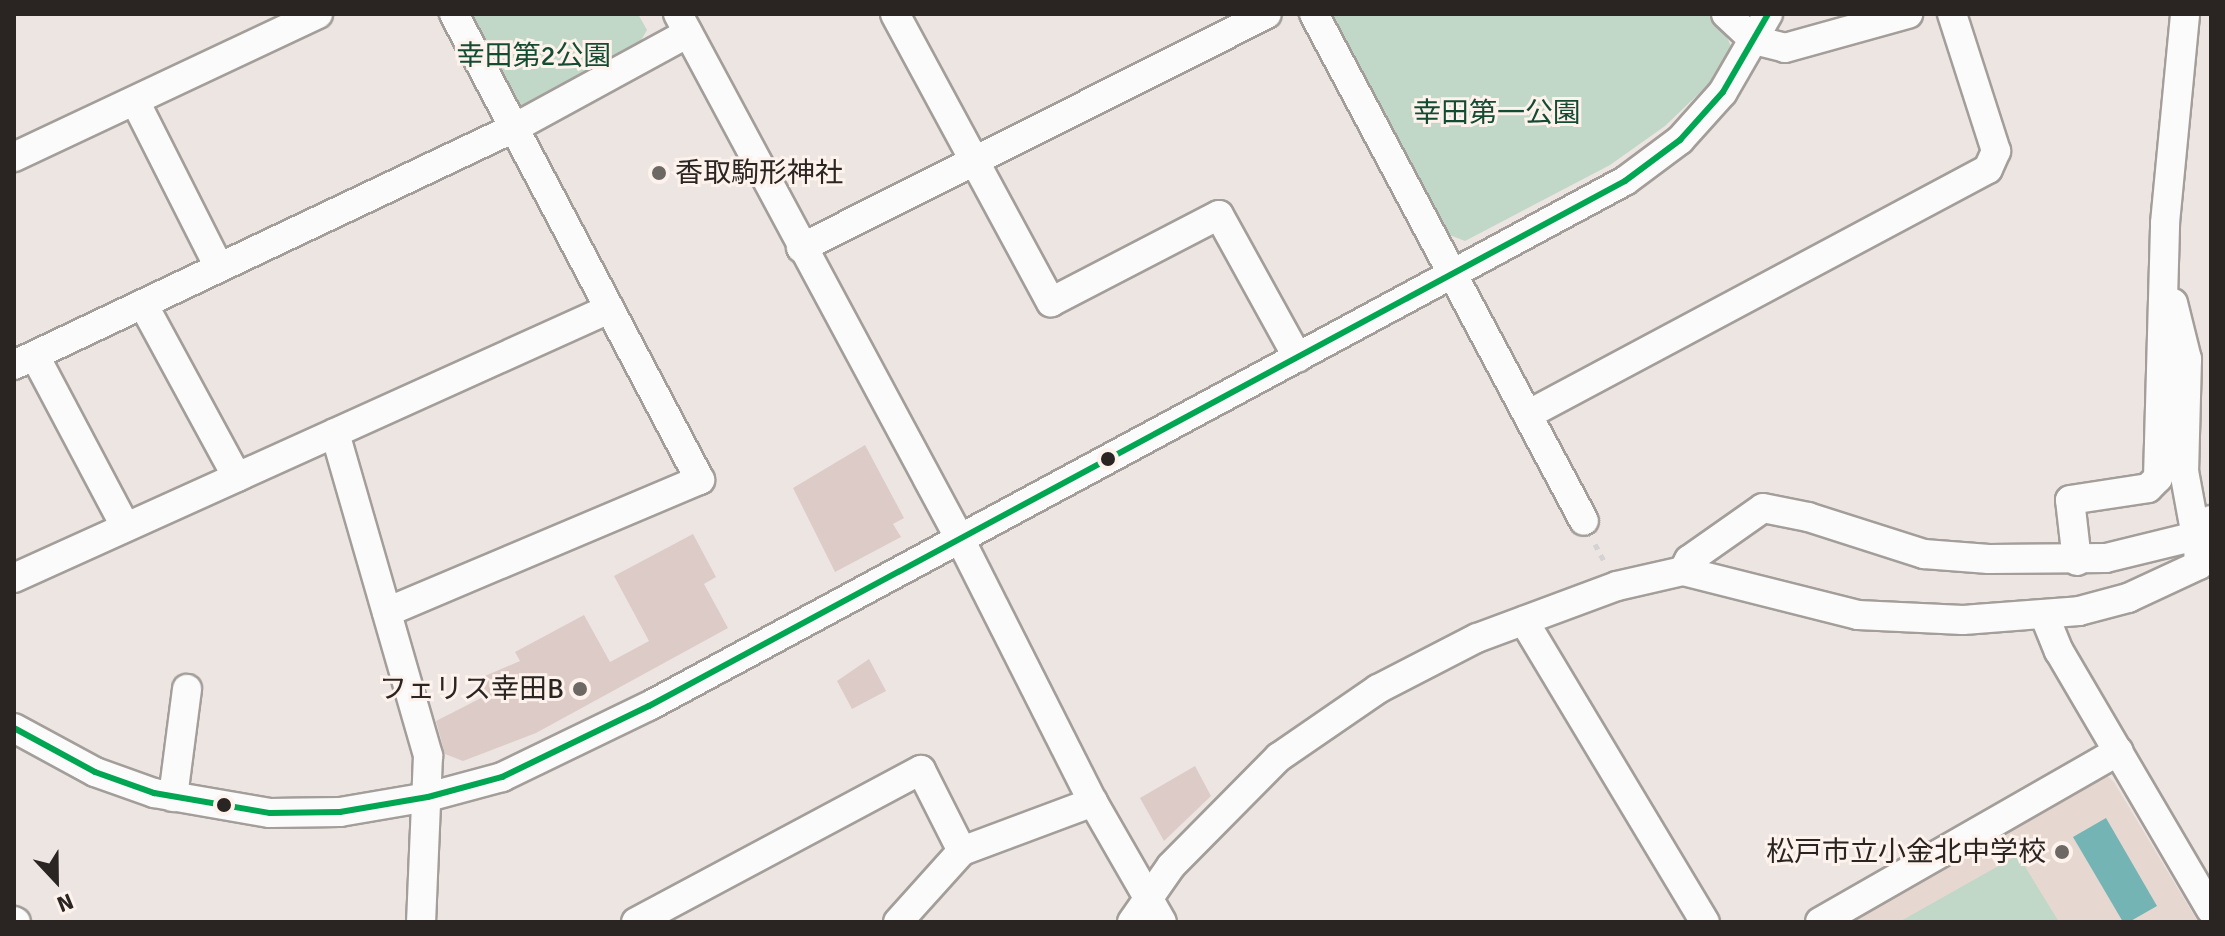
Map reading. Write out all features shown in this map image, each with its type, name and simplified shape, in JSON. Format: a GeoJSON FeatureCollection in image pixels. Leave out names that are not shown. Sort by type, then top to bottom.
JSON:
{"type":"FeatureCollection","features":[{"type":"Feature","properties":{"kind":"street"},"geometry":{"type":"LineString","coordinates":[[14,157],[318,14]]}},
{"type":"Feature","properties":{"kind":"street"},"geometry":{"type":"LineString","coordinates":[[387,612],[700,480],[454,14]]}},
{"type":"Feature","properties":{"kind":"street"},"geometry":{"type":"LineString","coordinates":[[895,14],[1051,302],[1219,215],[1298,358]]}},
{"type":"Feature","properties":{"kind":"street"},"geometry":{"type":"LineString","coordinates":[[801,248],[1267,14]]}},
{"type":"Feature","properties":{"kind":"street"},"geometry":{"type":"LineString","coordinates":[[1314,14],[1584,521]]}},
{"type":"Feature","properties":{"kind":"street"},"geometry":{"type":"LineString","coordinates":[[1726,14],[1754,40],[1785,48],[1908,14]]}},
{"type":"Feature","properties":{"kind":"street"},"geometry":{"type":"LineString","coordinates":[[14,728],[95,772],[173,797],[270,813],[340,812],[428,797],[502,777],[636,713],[1452,278],[1625,181],[1680,140],[1723,92],[1768,14]]}},
{"type":"Feature","properties":{"kind":"street"},"geometry":{"type":"LineString","coordinates":[[1529,414],[1988,169],[1996,151],[1952,14]]}},
{"type":"Feature","properties":{"kind":"street"},"geometry":{"type":"LineString","coordinates":[[2077,561],[2070,500],[2148,488],[2158,478],[2164,269],[2185,14]]}},
{"type":"Feature","properties":{"kind":"street"},"geometry":{"type":"LineString","coordinates":[[125,526],[24,360],[514,128],[683,24],[960,539],[1148,915],[1216,816],[1322,724],[1438,657],[1617,586],[1683,571],[1858,615],[1963,620],[2045,617],[2128,598],[2203,547]]}},
{"type":"Feature","properties":{"kind":"street"},"geometry":{"type":"LineString","coordinates":[[135,101],[219,267]]}},
{"type":"Feature","properties":{"kind":"street"},"geometry":{"type":"LineString","coordinates":[[2164,269],[2187,359],[2184,471],[2203,547]]}},
{"type":"Feature","properties":{"kind":"street"},"geometry":{"type":"LineString","coordinates":[[143,304],[237,477]]}},
{"type":"Feature","properties":{"kind":"street"},"geometry":{"type":"LineString","coordinates":[[16,573],[609,309]]}},
{"type":"Feature","properties":{"kind":"street"},"geometry":{"type":"LineString","coordinates":[[335,433],[428,756],[421,922]]}},
{"type":"Feature","properties":{"kind":"street"},"geometry":{"type":"LineString","coordinates":[[1683,571],[1689,560],[1763,508],[1808,517],[1924,554],[2077,561],[2203,547]]}},
{"type":"Feature","properties":{"kind":"street"},"geometry":{"type":"LineString","coordinates":[[2045,617],[2118,751],[2211,910]]}},
{"type":"Feature","properties":{"kind":"street"},"geometry":{"type":"LineString","coordinates":[[1524,621],[1705,922]]}},
{"type":"Feature","properties":{"kind":"street"},"geometry":{"type":"LineString","coordinates":[[173,797],[187,689]]}},
{"type":"Feature","properties":{"kind":"street"},"geometry":{"type":"LineString","coordinates":[[1820,922],[2118,751]]}},
{"type":"Feature","properties":{"kind":"street"},"geometry":{"type":"LineString","coordinates":[[636,922],[921,770],[962,851]]}},
{"type":"Feature","properties":{"kind":"street"},"geometry":{"type":"LineString","coordinates":[[898,922],[962,851],[1093,802]]}},
{"type":"Feature","properties":{"kind":"path"},"geometry":{"type":"LineString","coordinates":[[1584,521],[1617,586]]}},
{"type":"Feature","properties":{"kind":"shaded area","name":"松戸市立小金北中学校"},"geometry":{"type":"Polygon","coordinates":[[[2104,773],[2114,782],[2198,922],[1848,922],[2104,773]]]}},
{"type":"Feature","properties":{"kind":"green space","name":"幸田第2公園"},"geometry":{"type":"Polygon","coordinates":[[[465,14],[638,14],[647,30],[636,49],[521,106],[465,14]]]}},
{"type":"Feature","properties":{"kind":"green space","name":"幸田第一公園"},"geometry":{"type":"Polygon","coordinates":[[[1331,14],[1717,14],[1736,58],[1665,126],[1610,165],[1465,241],[1447,234],[1331,14]]]}},
{"type":"Feature","properties":{"kind":"green space"},"geometry":{"type":"Polygon","coordinates":[[[2018,855],[2059,922],[1899,922],[2018,855]]]}},
{"type":"Feature","properties":{"kind":"water"},"geometry":{"type":"Polygon","coordinates":[[[2106,818],[2157,906],[2129,922],[2123,922],[2073,837],[2106,818]]]}},
{"type":"Feature","properties":{"kind":"building"},"geometry":{"type":"Polygon","coordinates":[[[865,445],[904,518],[893,524],[901,537],[835,572],[793,488],[865,445]]]}},
{"type":"Feature","properties":{"kind":"building"},"geometry":{"type":"Polygon","coordinates":[[[693,534],[716,577],[704,584],[728,628],[536,733],[463,761],[445,754],[436,721],[485,696],[478,679],[520,661],[515,652],[584,615],[610,662],[649,641],[614,576],[693,534]]]}},
{"type":"Feature","properties":{"kind":"building"},"geometry":{"type":"Polygon","coordinates":[[[869,659],[886,691],[852,709],[837,681],[869,659]]]}},
{"type":"Feature","properties":{"kind":"building"},"geometry":{"type":"Polygon","coordinates":[[[1195,766],[1211,796],[1164,841],[1140,798],[1195,766]]]}},
{"type":"Feature","properties":{"kind":"transit line"},"geometry":{"type":"LineString","coordinates":[[14,728],[95,772],[154,793],[270,813],[340,812],[428,797],[502,777],[649,706],[1625,181],[1680,140],[1723,92],[1768,14]]}},
{"type":"Feature","properties":{"kind":"place","name":"香取駒形神社"},"geometry":{"type":"Point","coordinates":[659,173]}},
{"type":"Feature","properties":{"kind":"place","name":"フェリス幸田B"},"geometry":{"type":"Point","coordinates":[580,689]}},
{"type":"Feature","properties":{"kind":"place","name":"松戸市立小金北中学校"},"geometry":{"type":"Point","coordinates":[2062,852]}}]}
